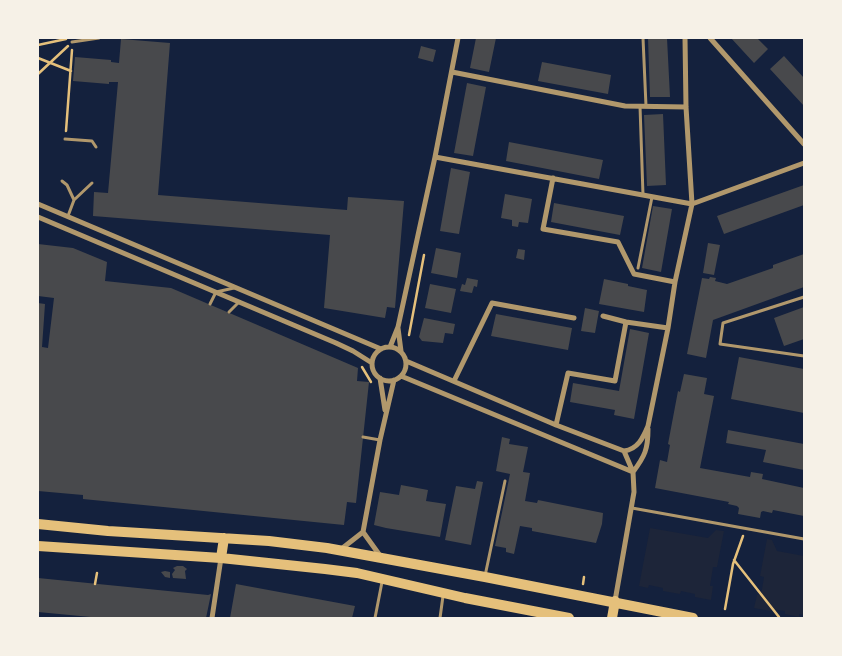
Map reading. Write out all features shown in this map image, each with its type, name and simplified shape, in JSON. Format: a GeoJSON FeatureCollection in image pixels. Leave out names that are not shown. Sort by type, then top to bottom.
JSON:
{"type":"FeatureCollection","features":[{"type":"Feature","properties":{"kind":"main road"},"geometry":{"type":"LineString","coordinates":[[38,524],[117,532],[224,538],[340,550],[693,618]]}},
{"type":"Feature","properties":{"kind":"main road"},"geometry":{"type":"LineString","coordinates":[[221,558],[224,538]]}},
{"type":"Feature","properties":{"kind":"main road"},"geometry":{"type":"LineString","coordinates":[[38,546],[221,558],[325,569],[569,618]]}},
{"type":"Feature","properties":{"kind":"main road"},"geometry":{"type":"LineString","coordinates":[[612,618],[615,602]]}},
{"type":"Feature","properties":{"kind":"street"},"geometry":{"type":"LineString","coordinates":[[390,347],[398,327],[435,157],[458,38]]}},
{"type":"Feature","properties":{"kind":"street"},"geometry":{"type":"LineString","coordinates":[[633,472],[644,456],[648,443],[648,426],[668,328],[675,282],[692,204],[686,107],[686,38]]}},
{"type":"Feature","properties":{"kind":"street"},"geometry":{"type":"LineString","coordinates":[[710,38],[804,144]]}},
{"type":"Feature","properties":{"kind":"street"},"geometry":{"type":"LineString","coordinates":[[452,72],[625,106],[686,107]]}},
{"type":"Feature","properties":{"kind":"street"},"geometry":{"type":"LineString","coordinates":[[435,157],[692,204],[804,164]]}},
{"type":"Feature","properties":{"kind":"street"},"geometry":{"type":"LineString","coordinates":[[553,178],[543,229],[618,242],[634,274],[675,282]]}},
{"type":"Feature","properties":{"kind":"street"},"geometry":{"type":"LineString","coordinates":[[38,204],[381,349],[390,347],[401,351]]}},
{"type":"Feature","properties":{"kind":"street"},"geometry":{"type":"LineString","coordinates":[[38,217],[336,343],[372,363]]}},
{"type":"Feature","properties":{"kind":"street"},"geometry":{"type":"LineString","coordinates":[[454,381],[492,303],[574,318]]}},
{"type":"Feature","properties":{"kind":"street"},"geometry":{"type":"LineString","coordinates":[[603,316],[626,322],[668,328]]}},
{"type":"Feature","properties":{"kind":"street"},"geometry":{"type":"LineString","coordinates":[[556,425],[568,373],[615,381],[626,322]]}},
{"type":"Feature","properties":{"kind":"street"},"geometry":{"type":"LineString","coordinates":[[381,349],[374,357],[372,363],[374,372],[380,378],[390,381],[394,380],[401,376],[406,366],[406,361],[401,351],[398,327]]}},
{"type":"Feature","properties":{"kind":"street"},"geometry":{"type":"LineString","coordinates":[[406,361],[556,425],[624,451],[632,450],[641,441],[648,426]]}},
{"type":"Feature","properties":{"kind":"street"},"geometry":{"type":"LineString","coordinates":[[401,376],[633,472]]}},
{"type":"Feature","properties":{"kind":"street"},"geometry":{"type":"LineString","coordinates":[[380,378],[386,413]]}},
{"type":"Feature","properties":{"kind":"street"},"geometry":{"type":"LineString","coordinates":[[340,550],[363,532],[380,440],[394,380]]}},
{"type":"Feature","properties":{"kind":"street"},"geometry":{"type":"LineString","coordinates":[[615,602],[634,492],[633,472],[624,451]]}},
{"type":"Feature","properties":{"kind":"street"},"geometry":{"type":"LineString","coordinates":[[363,532],[382,558]]}},
{"type":"Feature","properties":{"kind":"street"},"geometry":{"type":"LineString","coordinates":[[212,618],[221,558]]}},
{"type":"Feature","properties":{"kind":"lane"},"geometry":{"type":"LineString","coordinates":[[72,40],[99,38]]}},
{"type":"Feature","properties":{"kind":"lane"},"geometry":{"type":"LineString","coordinates":[[643,38],[643,195]]}},
{"type":"Feature","properties":{"kind":"lane"},"geometry":{"type":"LineString","coordinates":[[65,139],[92,141],[96,147]]}},
{"type":"Feature","properties":{"kind":"lane"},"geometry":{"type":"LineString","coordinates":[[62,181],[67,185],[74,200]]}},
{"type":"Feature","properties":{"kind":"lane"},"geometry":{"type":"LineString","coordinates":[[68,216],[74,200],[92,183]]}},
{"type":"Feature","properties":{"kind":"lane"},"geometry":{"type":"LineString","coordinates":[[638,268],[652,196]]}},
{"type":"Feature","properties":{"kind":"lane"},"geometry":{"type":"LineString","coordinates":[[210,304],[216,292],[237,288]]}},
{"type":"Feature","properties":{"kind":"lane"},"geometry":{"type":"LineString","coordinates":[[804,296],[723,323],[720,344],[804,356]]}},
{"type":"Feature","properties":{"kind":"lane"},"geometry":{"type":"LineString","coordinates":[[229,312],[238,303]]}},
{"type":"Feature","properties":{"kind":"lane"},"geometry":{"type":"LineString","coordinates":[[363,437],[380,440]]}},
{"type":"Feature","properties":{"kind":"lane"},"geometry":{"type":"LineString","coordinates":[[485,577],[504,481]]}},
{"type":"Feature","properties":{"kind":"lane"},"geometry":{"type":"LineString","coordinates":[[632,508],[804,539]]}},
{"type":"Feature","properties":{"kind":"lane"},"geometry":{"type":"LineString","coordinates":[[375,618],[382,579]]}},
{"type":"Feature","properties":{"kind":"lane"},"geometry":{"type":"LineString","coordinates":[[440,618],[444,593]]}},
{"type":"Feature","properties":{"kind":"path"},"geometry":{"type":"LineString","coordinates":[[38,45],[72,40]]}},
{"type":"Feature","properties":{"kind":"path"},"geometry":{"type":"LineString","coordinates":[[38,74],[72,40]]}},
{"type":"Feature","properties":{"kind":"path"},"geometry":{"type":"LineString","coordinates":[[65,139],[72,40]]}},
{"type":"Feature","properties":{"kind":"path"},"geometry":{"type":"LineString","coordinates":[[38,58],[71,72]]}},
{"type":"Feature","properties":{"kind":"path"},"geometry":{"type":"LineString","coordinates":[[407,344],[424,255]]}},
{"type":"Feature","properties":{"kind":"path"},"geometry":{"type":"LineString","coordinates":[[725,609],[734,560],[743,535]]}},
{"type":"Feature","properties":{"kind":"path"},"geometry":{"type":"LineString","coordinates":[[734,560],[779,617]]}},
{"type":"Feature","properties":{"kind":"path"},"geometry":{"type":"LineString","coordinates":[[96,584],[97,573]]}},
{"type":"Feature","properties":{"kind":"path"},"geometry":{"type":"LineString","coordinates":[[583,584],[584,577]]}},
{"type":"Feature","properties":{"kind":"shaded area"},"geometry":{"type":"Polygon","coordinates":[[[650,528],[708,538],[716,530],[724,531],[717,567],[713,567],[710,586],[713,586],[711,600],[695,597],[695,594],[681,591],[680,594],[663,591],[663,588],[649,585],[648,588],[639,586],[650,528]]]}},
{"type":"Feature","properties":{"kind":"shaded area"},"geometry":{"type":"Polygon","coordinates":[[[767,539],[772,540],[777,551],[804,556],[804,615],[799,614],[799,617],[785,614],[785,611],[754,608],[757,595],[761,595],[764,577],[760,576],[767,539]]]}},
{"type":"Feature","properties":{"kind":"building"},"geometry":{"type":"Polygon","coordinates":[[[476,38],[496,38],[489,72],[470,68],[476,38]]]}},
{"type":"Feature","properties":{"kind":"building"},"geometry":{"type":"Polygon","coordinates":[[[648,38],[667,38],[670,97],[650,97],[648,38]]]}},
{"type":"Feature","properties":{"kind":"building"},"geometry":{"type":"Polygon","coordinates":[[[731,38],[757,38],[768,49],[754,63],[731,38]]]}},
{"type":"Feature","properties":{"kind":"building"},"geometry":{"type":"Polygon","coordinates":[[[121,39],[170,43],[158,195],[347,210],[348,197],[404,201],[395,308],[387,307],[385,318],[324,308],[330,235],[93,216],[94,192],[108,193],[118,82],[109,82],[109,84],[73,81],[75,57],[111,60],[111,62],[119,63],[121,39]]]}},
{"type":"Feature","properties":{"kind":"building"},"geometry":{"type":"Polygon","coordinates":[[[421,46],[436,50],[433,62],[418,58],[421,46]]]}},
{"type":"Feature","properties":{"kind":"building"},"geometry":{"type":"Polygon","coordinates":[[[784,56],[804,78],[804,106],[770,69],[784,56]]]}},
{"type":"Feature","properties":{"kind":"building"},"geometry":{"type":"Polygon","coordinates":[[[542,62],[611,75],[608,94],[538,81],[542,62]]]}},
{"type":"Feature","properties":{"kind":"building"},"geometry":{"type":"Polygon","coordinates":[[[467,83],[486,87],[473,156],[454,153],[467,83]]]}},
{"type":"Feature","properties":{"kind":"building"},"geometry":{"type":"Polygon","coordinates":[[[663,114],[666,185],[647,186],[644,115],[663,114]]]}},
{"type":"Feature","properties":{"kind":"building"},"geometry":{"type":"Polygon","coordinates":[[[509,142],[603,160],[599,179],[506,161],[509,142]]]}},
{"type":"Feature","properties":{"kind":"building"},"geometry":{"type":"Polygon","coordinates":[[[451,168],[470,172],[459,234],[440,231],[451,168]]]}},
{"type":"Feature","properties":{"kind":"building"},"geometry":{"type":"Polygon","coordinates":[[[804,185],[804,205],[724,234],[717,216],[804,185]]]}},
{"type":"Feature","properties":{"kind":"building"},"geometry":{"type":"Polygon","coordinates":[[[505,194],[532,199],[528,223],[519,222],[518,227],[512,226],[512,220],[501,218],[505,194]]]}},
{"type":"Feature","properties":{"kind":"building"},"geometry":{"type":"Polygon","coordinates":[[[554,203],[624,216],[620,235],[551,222],[554,203]]]}},
{"type":"Feature","properties":{"kind":"building"},"geometry":{"type":"Polygon","coordinates":[[[653,206],[672,209],[661,272],[642,268],[653,206]]]}},
{"type":"Feature","properties":{"kind":"building"},"geometry":{"type":"Polygon","coordinates":[[[708,243],[720,245],[714,275],[703,273],[708,243]]]}},
{"type":"Feature","properties":{"kind":"building"},"geometry":{"type":"Polygon","coordinates":[[[38,244],[73,248],[107,262],[105,281],[171,288],[358,368],[357,381],[369,382],[356,503],[347,502],[344,525],[83,499],[83,495],[38,491],[38,303],[45,304],[42,347],[48,348],[54,298],[38,296],[38,244]]]}},
{"type":"Feature","properties":{"kind":"building"},"geometry":{"type":"Polygon","coordinates":[[[436,248],[461,253],[457,278],[431,273],[436,248]]]}},
{"type":"Feature","properties":{"kind":"building"},"geometry":{"type":"Polygon","coordinates":[[[518,249],[525,250],[524,260],[516,258],[518,249]]]}},
{"type":"Feature","properties":{"kind":"building"},"geometry":{"type":"Polygon","coordinates":[[[804,254],[804,287],[713,320],[706,358],[687,354],[702,278],[716,278],[715,281],[727,284],[773,268],[773,265],[804,254]]]}},
{"type":"Feature","properties":{"kind":"building"},"geometry":{"type":"Polygon","coordinates":[[[467,278],[478,280],[477,287],[474,286],[472,293],[460,291],[462,284],[465,285],[467,278]]]}},
{"type":"Feature","properties":{"kind":"building"},"geometry":{"type":"Polygon","coordinates":[[[604,279],[647,290],[644,312],[599,304],[604,279]]]}},
{"type":"Feature","properties":{"kind":"building"},"geometry":{"type":"Polygon","coordinates":[[[430,284],[456,289],[451,313],[425,308],[430,284]]]}},
{"type":"Feature","properties":{"kind":"building"},"geometry":{"type":"Polygon","coordinates":[[[804,307],[804,339],[784,346],[774,318],[804,307]]]}},
{"type":"Feature","properties":{"kind":"building"},"geometry":{"type":"Polygon","coordinates":[[[585,308],[599,311],[595,333],[581,331],[585,308]]]}},
{"type":"Feature","properties":{"kind":"building"},"geometry":{"type":"Polygon","coordinates":[[[496,314],[572,328],[568,350],[491,336],[496,314]]]}},
{"type":"Feature","properties":{"kind":"building"},"geometry":{"type":"Polygon","coordinates":[[[424,318],[455,324],[453,334],[445,333],[443,343],[422,341],[419,337],[424,318]]]}},
{"type":"Feature","properties":{"kind":"building"},"geometry":{"type":"Polygon","coordinates":[[[630,329],[649,333],[634,419],[614,415],[615,410],[570,402],[573,383],[619,391],[630,329]]]}},
{"type":"Feature","properties":{"kind":"building"},"geometry":{"type":"Polygon","coordinates":[[[739,357],[804,369],[804,413],[731,399],[739,357]]]}},
{"type":"Feature","properties":{"kind":"building"},"geometry":{"type":"Polygon","coordinates":[[[684,374],[707,378],[704,394],[714,396],[700,468],[750,477],[751,472],[763,474],[762,479],[804,488],[804,516],[773,510],[772,513],[761,512],[760,518],[738,514],[739,508],[728,504],[729,502],[655,488],[660,460],[667,462],[670,445],[668,444],[678,391],[680,392],[684,374]]]}},
{"type":"Feature","properties":{"kind":"building"},"geometry":{"type":"Polygon","coordinates":[[[728,430],[804,444],[804,470],[763,462],[766,450],[726,443],[728,430]]]}},
{"type":"Feature","properties":{"kind":"building"},"geometry":{"type":"Polygon","coordinates":[[[502,437],[510,439],[509,444],[528,447],[523,472],[530,473],[525,501],[537,503],[538,500],[603,513],[602,524],[596,543],[532,531],[532,528],[520,526],[514,554],[506,552],[506,548],[495,546],[510,474],[496,471],[502,437]]]}},
{"type":"Feature","properties":{"kind":"building"},"geometry":{"type":"Polygon","coordinates":[[[477,481],[483,482],[471,545],[445,540],[456,486],[475,489],[477,481]]]}},
{"type":"Feature","properties":{"kind":"building"},"geometry":{"type":"Polygon","coordinates":[[[401,485],[428,490],[426,501],[446,504],[440,537],[374,525],[380,492],[399,495],[401,485]]]}},
{"type":"Feature","properties":{"kind":"building"},"geometry":{"type":"Polygon","coordinates":[[[183,566],[187,569],[185,571],[186,579],[173,578],[172,574],[175,570],[173,568],[183,566]]]}},
{"type":"Feature","properties":{"kind":"building"},"geometry":{"type":"Polygon","coordinates":[[[161,572],[170,572],[170,578],[165,577],[161,572]]]}},
{"type":"Feature","properties":{"kind":"building"},"geometry":{"type":"Polygon","coordinates":[[[38,578],[211,594],[206,618],[101,618],[38,612],[38,578]]]}},
{"type":"Feature","properties":{"kind":"building"},"geometry":{"type":"Polygon","coordinates":[[[236,584],[355,606],[352,618],[230,618],[236,584]]]}}]}
